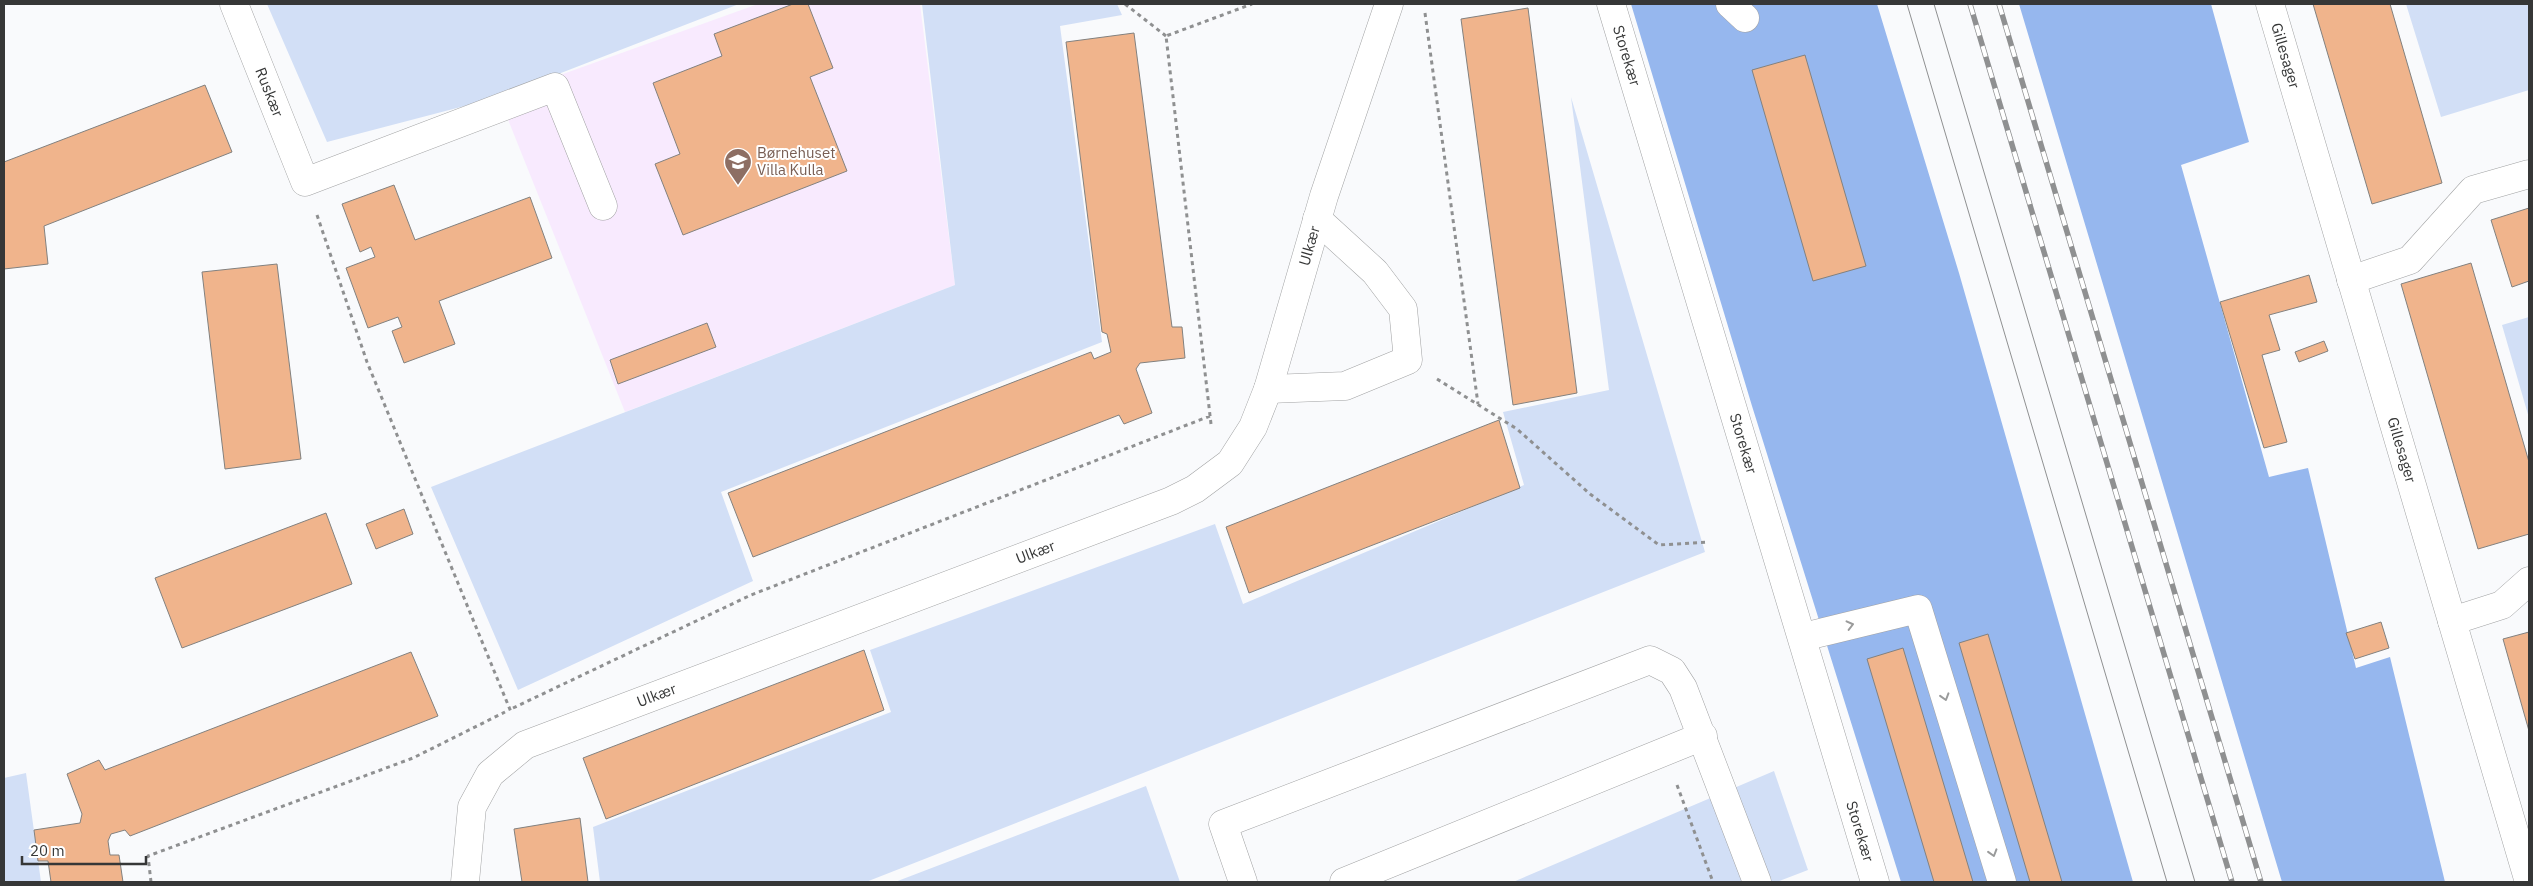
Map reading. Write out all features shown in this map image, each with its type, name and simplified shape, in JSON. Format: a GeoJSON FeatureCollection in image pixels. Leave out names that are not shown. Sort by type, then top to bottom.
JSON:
{"type":"FeatureCollection","features":[{"type":"Feature","properties":{"kind":"street","name":"Ruskær"},"geometry":{"type":"LineString","coordinates":[[234,4],[305,182]]}},
{"type":"Feature","properties":{"kind":"street","name":"Ulkær"},"geometry":{"type":"LineString","coordinates":[[465,882],[472,807],[490,774],[525,745],[1170,501],[1195,490],[1230,464],[1242,447],[1268,389],[1317,219],[1389,4]]}},
{"type":"Feature","properties":{"kind":"street","name":"Storekær"},"geometry":{"type":"LineString","coordinates":[[1611,4],[1803,637],[1875,882]]}},
{"type":"Feature","properties":{"kind":"street","name":"Gillesager"},"geometry":{"type":"LineString","coordinates":[[2270,4],[2529,882]]}},
{"type":"Feature","properties":{"kind":"street"},"geometry":{"type":"LineString","coordinates":[[305,182],[555,87],[603,206]]}},
{"type":"Feature","properties":{"kind":"street"},"geometry":{"type":"LineString","coordinates":[[2351,280],[2410,260],[2473,190],[2529,174]]}},
{"type":"Feature","properties":{"kind":"street"},"geometry":{"type":"LineString","coordinates":[[1268,389],[1345,386],[1408,360],[1403,310],[1375,272],[1317,219]]}},
{"type":"Feature","properties":{"kind":"street"},"geometry":{"type":"LineString","coordinates":[[2452,621],[2502,605],[2529,581]]}},
{"type":"Feature","properties":{"kind":"street"},"geometry":{"type":"LineString","coordinates":[[1803,637],[1918,609],[2002,882]]}},
{"type":"Feature","properties":{"kind":"street"},"geometry":{"type":"LineString","coordinates":[[1244,882],[1223,824],[1650,660],[1672,671],[1683,688],[1703,736],[1757,882]]}},
{"type":"Feature","properties":{"kind":"street"},"geometry":{"type":"LineString","coordinates":[[1344,882],[1703,736]]}},
{"type":"Feature","properties":{"kind":"path"},"geometry":{"type":"LineString","coordinates":[[1125,4],[1166,36],[1216,475]]}},
{"type":"Feature","properties":{"kind":"path"},"geometry":{"type":"LineString","coordinates":[[1166,36],[1252,4]]}},
{"type":"Feature","properties":{"kind":"path"},"geometry":{"type":"LineString","coordinates":[[1424,4],[1478,404]]}},
{"type":"Feature","properties":{"kind":"path"},"geometry":{"type":"LineString","coordinates":[[305,182],[367,362],[525,745]]}},
{"type":"Feature","properties":{"kind":"path"},"geometry":{"type":"LineString","coordinates":[[1408,360],[1517,429],[1590,494],[1659,545],[1708,542]]}},
{"type":"Feature","properties":{"kind":"path"},"geometry":{"type":"LineString","coordinates":[[151,882],[148,856],[412,758],[751,595],[1210,416]]}},
{"type":"Feature","properties":{"kind":"path"},"geometry":{"type":"LineString","coordinates":[[1662,753],[1677,785],[1713,882]]}},
{"type":"Feature","properties":{"kind":"shaded area"},"geometry":{"type":"Polygon","coordinates":[[[267,4],[739,4],[499,97],[327,142],[267,4]]]}},
{"type":"Feature","properties":{"kind":"shaded area","name":"Børnehuset Villa Kulla"},"geometry":{"type":"Polygon","coordinates":[[[758,4],[920,4],[955,285],[625,412],[499,97],[758,4]]]}},
{"type":"Feature","properties":{"kind":"shaded area"},"geometry":{"type":"Polygon","coordinates":[[[922,4],[1117,4],[1122,15],[1060,26],[1102,342],[721,492],[753,581],[518,690],[431,487],[955,285],[922,4]]]}},
{"type":"Feature","properties":{"kind":"shaded area"},"geometry":{"type":"Polygon","coordinates":[[[1631,4],[1877,4],[1959,273],[2133,882],[1901,882],[1752,406],[1631,4]]]}},
{"type":"Feature","properties":{"kind":"shaded area"},"geometry":{"type":"Polygon","coordinates":[[[2019,4],[2211,4],[2249,142],[2181,165],[2269,477],[2308,468],[2356,668],[2390,657],[2445,882],[2282,882],[2019,4]]]}},
{"type":"Feature","properties":{"kind":"shaded area"},"geometry":{"type":"Polygon","coordinates":[[[2406,4],[2529,4],[2529,90],[2441,117],[2406,4]]]}},
{"type":"Feature","properties":{"kind":"shaded area"},"geometry":{"type":"Polygon","coordinates":[[[1571,97],[1705,552],[866,882],[600,882],[593,827],[891,712],[870,650],[1215,524],[1243,604],[1524,485],[1503,412],[1609,390],[1571,97]]]}},
{"type":"Feature","properties":{"kind":"shaded area"},"geometry":{"type":"Polygon","coordinates":[[[2529,317],[2529,418],[2502,325],[2529,317]]]}},
{"type":"Feature","properties":{"kind":"shaded area"},"geometry":{"type":"Polygon","coordinates":[[[1774,771],[1808,870],[1777,882],[1513,882],[1774,771]]]}},
{"type":"Feature","properties":{"kind":"shaded area"},"geometry":{"type":"Polygon","coordinates":[[[26,773],[41,882],[4,882],[4,778],[26,773]]]}},
{"type":"Feature","properties":{"kind":"shaded area"},"geometry":{"type":"Polygon","coordinates":[[[1146,786],[1180,882],[895,882],[1146,786]]]}},
{"type":"Feature","properties":{"kind":"building"},"geometry":{"type":"Polygon","coordinates":[[[793,4],[808,4],[833,68],[810,77],[847,171],[683,235],[655,164],[680,154],[653,83],[722,56],[714,34],[793,4]]]}},
{"type":"Feature","properties":{"kind":"building"},"geometry":{"type":"Polygon","coordinates":[[[2313,4],[2390,4],[2442,183],[2372,204],[2313,4]]]}},
{"type":"Feature","properties":{"kind":"building"},"geometry":{"type":"Polygon","coordinates":[[[1528,8],[1577,393],[1513,405],[1461,19],[1528,8]]]}},
{"type":"Feature","properties":{"kind":"building"},"geometry":{"type":"Polygon","coordinates":[[[1134,33],[1172,327],[1182,327],[1185,358],[1140,363],[1136,369],[1152,413],[1124,424],[1119,415],[753,557],[728,493],[1091,352],[1094,359],[1111,352],[1107,334],[1102,332],[1066,42],[1134,33]]]}},
{"type":"Feature","properties":{"kind":"building"},"geometry":{"type":"Polygon","coordinates":[[[1805,55],[1866,266],[1813,281],[1752,70],[1805,55]]]}},
{"type":"Feature","properties":{"kind":"building"},"geometry":{"type":"Polygon","coordinates":[[[205,85],[232,152],[44,226],[48,264],[4,269],[4,162],[205,85]]]}},
{"type":"Feature","properties":{"kind":"building"},"geometry":{"type":"Polygon","coordinates":[[[394,185],[415,240],[530,197],[552,258],[439,301],[455,344],[404,363],[392,331],[402,327],[398,317],[368,328],[346,268],[375,257],[371,247],[360,252],[342,204],[394,185]]]}},
{"type":"Feature","properties":{"kind":"building"},"geometry":{"type":"Polygon","coordinates":[[[2529,208],[2529,281],[2512,287],[2491,220],[2529,208]]]}},
{"type":"Feature","properties":{"kind":"building"},"geometry":{"type":"Polygon","coordinates":[[[2471,263],[2529,462],[2529,534],[2478,549],[2401,284],[2471,263]]]}},
{"type":"Feature","properties":{"kind":"building"},"geometry":{"type":"Polygon","coordinates":[[[277,264],[301,459],[225,469],[202,272],[277,264]]]}},
{"type":"Feature","properties":{"kind":"building"},"geometry":{"type":"Polygon","coordinates":[[[2309,275],[2317,302],[2269,315],[2280,350],[2262,355],[2287,442],[2264,448],[2220,302],[2309,275]]]}},
{"type":"Feature","properties":{"kind":"building"},"geometry":{"type":"Polygon","coordinates":[[[707,323],[716,347],[618,384],[610,360],[707,323]]]}},
{"type":"Feature","properties":{"kind":"building"},"geometry":{"type":"Polygon","coordinates":[[[2324,341],[2328,351],[2299,362],[2295,352],[2324,341]]]}},
{"type":"Feature","properties":{"kind":"building"},"geometry":{"type":"Polygon","coordinates":[[[1499,420],[1520,488],[1249,593],[1226,527],[1499,420]]]}},
{"type":"Feature","properties":{"kind":"building"},"geometry":{"type":"Polygon","coordinates":[[[404,509],[413,534],[376,549],[366,524],[404,509]]]}},
{"type":"Feature","properties":{"kind":"building"},"geometry":{"type":"Polygon","coordinates":[[[326,513],[352,584],[182,648],[155,578],[326,513]]]}},
{"type":"Feature","properties":{"kind":"building"},"geometry":{"type":"Polygon","coordinates":[[[2381,622],[2389,648],[2355,659],[2346,633],[2381,622]]]}},
{"type":"Feature","properties":{"kind":"building"},"geometry":{"type":"Polygon","coordinates":[[[2529,632],[2529,731],[2503,639],[2529,632]]]}},
{"type":"Feature","properties":{"kind":"building"},"geometry":{"type":"Polygon","coordinates":[[[1988,634],[2062,882],[2030,882],[1959,643],[1988,634]]]}},
{"type":"Feature","properties":{"kind":"building"},"geometry":{"type":"Polygon","coordinates":[[[1903,648],[1973,882],[1934,882],[1867,659],[1903,648]]]}},
{"type":"Feature","properties":{"kind":"building"},"geometry":{"type":"Polygon","coordinates":[[[864,650],[884,710],[606,819],[583,758],[864,650]]]}},
{"type":"Feature","properties":{"kind":"building"},"geometry":{"type":"Polygon","coordinates":[[[411,652],[438,716],[130,836],[125,830],[111,834],[108,841],[110,855],[119,855],[123,882],[51,882],[48,861],[38,861],[34,830],[80,823],[82,814],[67,774],[99,760],[105,770],[411,652]]]}},
{"type":"Feature","properties":{"kind":"building"},"geometry":{"type":"Polygon","coordinates":[[[580,818],[588,882],[522,882],[514,829],[580,818]]]}},
{"type":"Feature","properties":{"kind":"tram line"},"geometry":{"type":"LineString","coordinates":[[1907,4],[2167,882]]}},
{"type":"Feature","properties":{"kind":"tram line"},"geometry":{"type":"LineString","coordinates":[[1934,4],[2195,882]]}},
{"type":"Feature","properties":{"kind":"railway"},"geometry":{"type":"LineString","coordinates":[[1970,4],[2232,882]]}},
{"type":"Feature","properties":{"kind":"railway"},"geometry":{"type":"LineString","coordinates":[[1999,4],[2261,882]]}},
{"type":"Feature","properties":{"kind":"place","name":"Børnehuset Villa Kulla"},"geometry":{"type":"Point","coordinates":[738,186]}}]}
